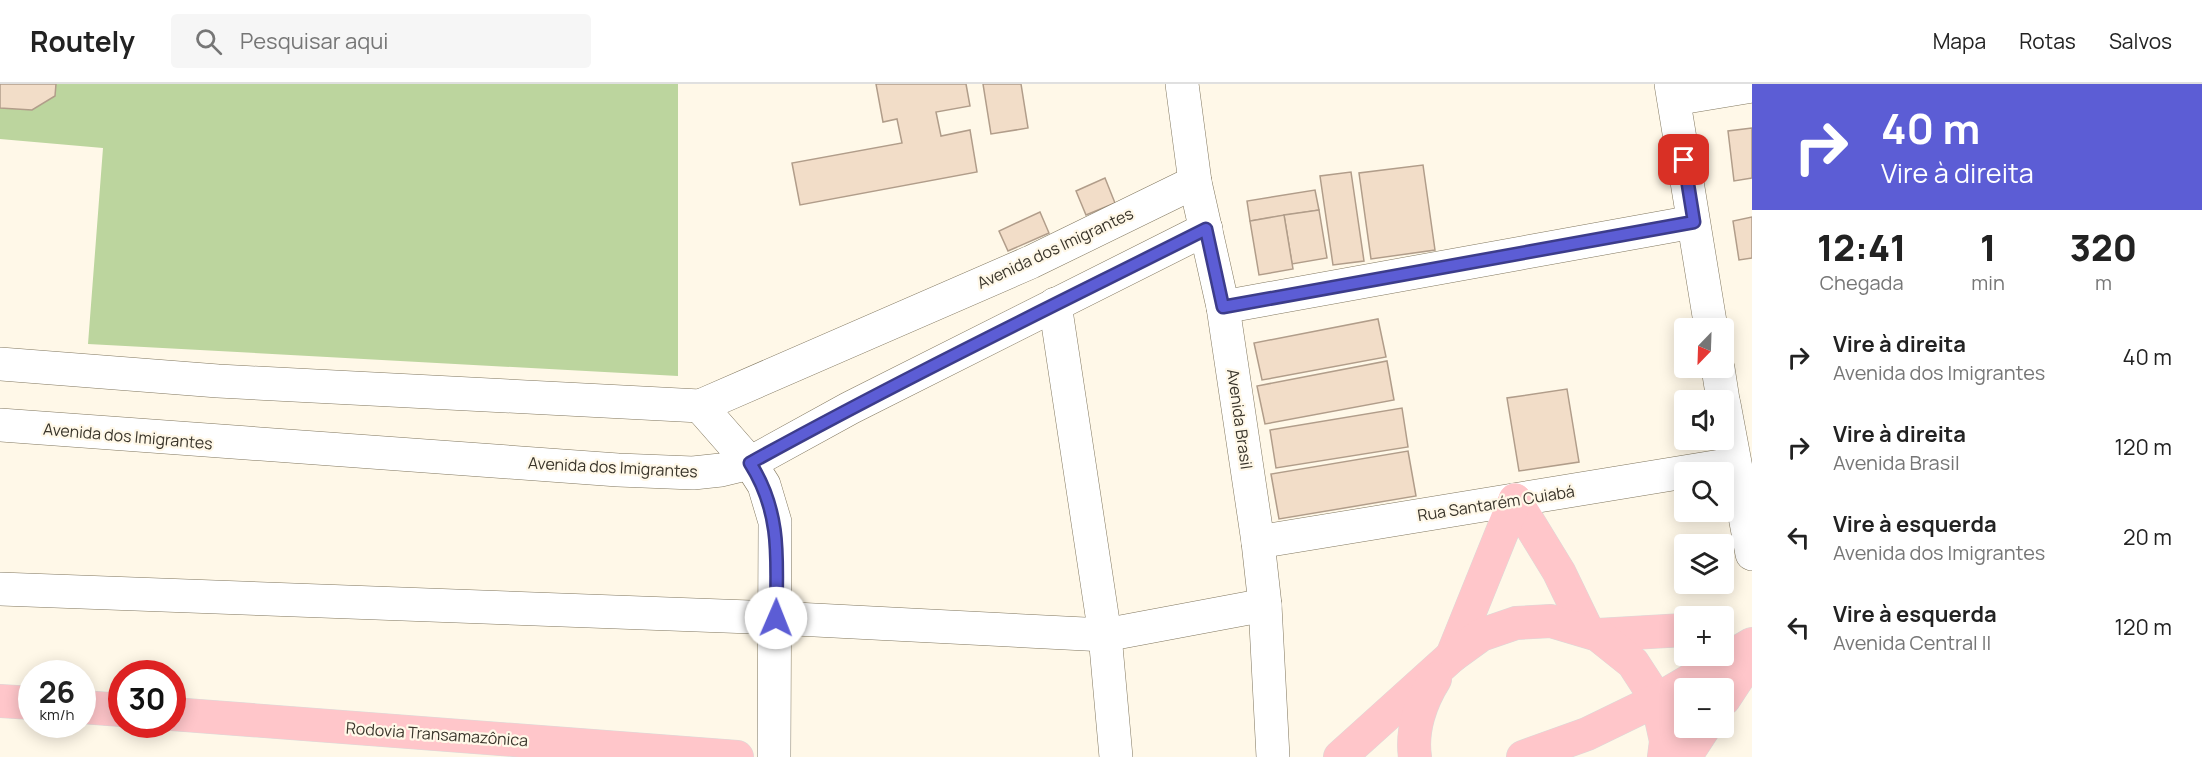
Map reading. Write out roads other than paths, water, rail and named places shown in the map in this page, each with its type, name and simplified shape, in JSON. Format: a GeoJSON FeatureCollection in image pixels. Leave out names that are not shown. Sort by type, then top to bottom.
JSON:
{"type":"FeatureCollection","features":[{"type":"Feature","properties":{"kind":"highway"},"geometry":{"type":"LineString","coordinates":[[1515,500],[1559,572],[1592,633],[1633,663],[1657,700],[1666,741],[1664,757]]}},
{"type":"Feature","properties":{"kind":"highway"},"geometry":{"type":"LineString","coordinates":[[1415,757],[1416,722],[1426,693],[1447,662],[1515,500]]}},
{"type":"Feature","properties":{"kind":"highway"},"geometry":{"type":"LineString","coordinates":[[1340,757],[1447,662],[1481,635],[1516,623],[1551,621],[1592,633],[1674,630]]}},
{"type":"Feature","properties":{"kind":"highway"},"geometry":{"type":"LineString","coordinates":[[1734,633],[1752,634]]}},
{"type":"Feature","properties":{"kind":"highway"},"geometry":{"type":"LineString","coordinates":[[1523,757],[1587,734],[1657,700],[1752,644]]}},
{"type":"Feature","properties":{"kind":"highway"},"geometry":{"type":"LineString","coordinates":[[1734,684],[1752,656]]}},
{"type":"Feature","properties":{"kind":"highway"},"geometry":{"type":"LineString","coordinates":[[0,701],[18,702]]}},
{"type":"Feature","properties":{"kind":"highway","name":"Rodovia Transamazônica"},"geometry":{"type":"LineString","coordinates":[[186,715],[737,757]]}},
{"type":"Feature","properties":{"kind":"highway"},"geometry":{"type":"LineString","coordinates":[[1685,757],[1697,738]]}},
{"type":"Feature","properties":{"kind":"street","name":"Avenida Brasil"},"geometry":{"type":"LineString","coordinates":[[1182,84],[1195,182],[1223,307],[1258,542],[1265,605],[1273,757]]}},
{"type":"Feature","properties":{"kind":"street"},"geometry":{"type":"LineString","coordinates":[[1709,318],[1673,92],[1752,86]]}},
{"type":"Feature","properties":{"kind":"street","name":"Avenida dos Imigrantes"},"geometry":{"type":"LineString","coordinates":[[0,364],[218,381],[700,406],[1031,262],[1195,182]]}},
{"type":"Feature","properties":{"kind":"street"},"geometry":{"type":"LineString","coordinates":[[1223,307],[1694,222]]}},
{"type":"Feature","properties":{"kind":"street","name":"Avenida dos Imigrantes"},"geometry":{"type":"LineString","coordinates":[[0,425],[652,472],[712,471],[750,463],[850,408],[1206,229]]}},
{"type":"Feature","properties":{"kind":"street"},"geometry":{"type":"LineString","coordinates":[[1055,304],[1105,635],[1116,757]]}},
{"type":"Feature","properties":{"kind":"street"},"geometry":{"type":"LineString","coordinates":[[700,406],[750,463],[764,485],[775,522],[774,757]]}},
{"type":"Feature","properties":{"kind":"street"},"geometry":{"type":"LineString","coordinates":[[1734,469],[1752,554]]}},
{"type":"Feature","properties":{"kind":"street","name":"Rua Santarém Cuiabá"},"geometry":{"type":"LineString","coordinates":[[1258,542],[1674,474]]}},
{"type":"Feature","properties":{"kind":"street"},"geometry":{"type":"LineString","coordinates":[[0,589],[776,618],[1105,635],[1265,605]]}}]}
